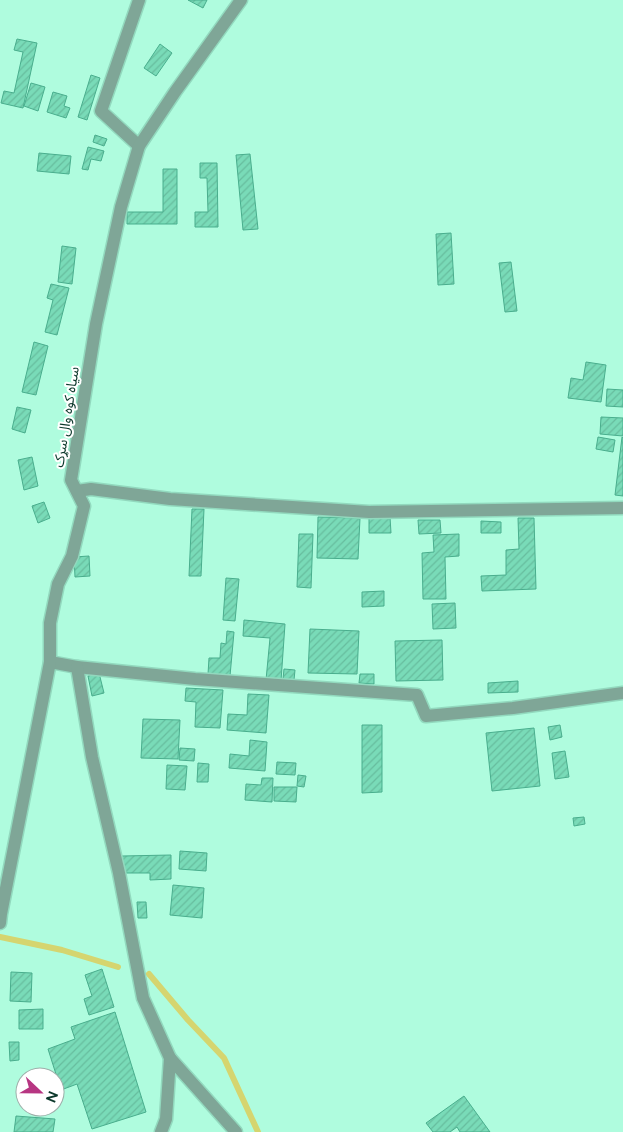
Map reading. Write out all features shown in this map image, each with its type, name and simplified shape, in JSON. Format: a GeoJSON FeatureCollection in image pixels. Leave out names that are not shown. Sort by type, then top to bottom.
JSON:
{"type":"FeatureCollection","features":[{"type":"Feature","properties":{"kind":"street"},"geometry":{"type":"LineString","coordinates":[[139,0],[101,111],[139,146]]}},
{"type":"Feature","properties":{"kind":"street","name":"سیاه کوه وال سړک"},"geometry":{"type":"LineString","coordinates":[[0,922],[50,662],[50,624],[58,584],[72,556],[84,506],[71,480],[96,324],[121,207],[139,146],[241,0]]}},
{"type":"Feature","properties":{"kind":"street"},"geometry":{"type":"LineString","coordinates":[[77,491],[91,489],[170,499],[369,512],[623,508]]}},
{"type":"Feature","properties":{"kind":"street"},"geometry":{"type":"LineString","coordinates":[[50,662],[77,667],[195,678],[417,695],[426,716],[513,708],[623,693]]}},
{"type":"Feature","properties":{"kind":"street"},"geometry":{"type":"LineString","coordinates":[[77,667],[92,757],[119,873],[143,998],[170,1058],[236,1132]]}},
{"type":"Feature","properties":{"kind":"street"},"geometry":{"type":"LineString","coordinates":[[162,1132],[166,1119],[170,1058]]}},
{"type":"Feature","properties":{"kind":"building"},"geometry":{"type":"Polygon","coordinates":[[[188,0],[207,0],[203,8],[188,0]]]}},
{"type":"Feature","properties":{"kind":"building"},"geometry":{"type":"Polygon","coordinates":[[[17,39],[37,43],[23,108],[1,103],[4,91],[14,93],[23,52],[14,50],[17,39]]]}},
{"type":"Feature","properties":{"kind":"building"},"geometry":{"type":"Polygon","coordinates":[[[160,44],[172,53],[156,76],[144,68],[160,44]]]}},
{"type":"Feature","properties":{"kind":"building"},"geometry":{"type":"Polygon","coordinates":[[[91,75],[100,78],[87,120],[78,117],[91,75]]]}},
{"type":"Feature","properties":{"kind":"building"},"geometry":{"type":"Polygon","coordinates":[[[31,83],[45,87],[38,111],[24,106],[31,83]]]}},
{"type":"Feature","properties":{"kind":"building"},"geometry":{"type":"Polygon","coordinates":[[[53,92],[67,96],[64,106],[70,108],[66,118],[47,112],[53,92]]]}},
{"type":"Feature","properties":{"kind":"building"},"geometry":{"type":"Polygon","coordinates":[[[95,135],[107,139],[104,146],[93,142],[95,135]]]}},
{"type":"Feature","properties":{"kind":"building"},"geometry":{"type":"Polygon","coordinates":[[[88,147],[104,151],[101,161],[91,159],[88,170],[82,169],[88,147]]]}},
{"type":"Feature","properties":{"kind":"building"},"geometry":{"type":"Polygon","coordinates":[[[39,153],[71,156],[69,174],[37,171],[39,153]]]}},
{"type":"Feature","properties":{"kind":"building"},"geometry":{"type":"Polygon","coordinates":[[[250,154],[258,229],[243,230],[236,155],[250,154]]]}},
{"type":"Feature","properties":{"kind":"building"},"geometry":{"type":"Polygon","coordinates":[[[200,163],[217,163],[218,227],[195,227],[195,212],[208,212],[207,178],[200,178],[200,163]]]}},
{"type":"Feature","properties":{"kind":"building"},"geometry":{"type":"Polygon","coordinates":[[[163,169],[177,169],[177,224],[127,224],[127,212],[163,212],[163,169]]]}},
{"type":"Feature","properties":{"kind":"building"},"geometry":{"type":"Polygon","coordinates":[[[451,233],[454,284],[438,285],[436,234],[451,233]]]}},
{"type":"Feature","properties":{"kind":"building"},"geometry":{"type":"Polygon","coordinates":[[[62,246],[76,248],[72,284],[58,282],[62,246]]]}},
{"type":"Feature","properties":{"kind":"building"},"geometry":{"type":"Polygon","coordinates":[[[511,262],[517,311],[505,312],[499,263],[511,262]]]}},
{"type":"Feature","properties":{"kind":"building"},"geometry":{"type":"Polygon","coordinates":[[[51,284],[69,288],[57,335],[45,332],[53,300],[47,298],[51,284]]]}},
{"type":"Feature","properties":{"kind":"building"},"geometry":{"type":"Polygon","coordinates":[[[34,342],[48,346],[36,395],[22,392],[34,342]]]}},
{"type":"Feature","properties":{"kind":"building"},"geometry":{"type":"Polygon","coordinates":[[[586,362],[606,365],[601,402],[568,398],[571,378],[583,380],[586,362]]]}},
{"type":"Feature","properties":{"kind":"building"},"geometry":{"type":"Polygon","coordinates":[[[607,389],[623,390],[623,407],[606,406],[607,389]]]}},
{"type":"Feature","properties":{"kind":"building"},"geometry":{"type":"Polygon","coordinates":[[[17,407],[31,410],[25,433],[12,429],[17,407]]]}},
{"type":"Feature","properties":{"kind":"building"},"geometry":{"type":"Polygon","coordinates":[[[601,417],[623,418],[623,436],[600,434],[601,417]]]}},
{"type":"Feature","properties":{"kind":"building"},"geometry":{"type":"Polygon","coordinates":[[[598,437],[615,440],[613,452],[596,449],[598,437]]]}},
{"type":"Feature","properties":{"kind":"building"},"geometry":{"type":"Polygon","coordinates":[[[623,438],[623,496],[615,495],[623,438]]]}},
{"type":"Feature","properties":{"kind":"building"},"geometry":{"type":"Polygon","coordinates":[[[32,457],[38,486],[24,490],[18,460],[32,457]]]}},
{"type":"Feature","properties":{"kind":"building"},"geometry":{"type":"Polygon","coordinates":[[[44,502],[50,518],[38,523],[32,506],[44,502]]]}},
{"type":"Feature","properties":{"kind":"building"},"geometry":{"type":"Polygon","coordinates":[[[192,509],[204,509],[201,576],[189,576],[192,509]]]}},
{"type":"Feature","properties":{"kind":"building"},"geometry":{"type":"Polygon","coordinates":[[[318,517],[360,518],[358,559],[317,558],[318,517]]]}},
{"type":"Feature","properties":{"kind":"building"},"geometry":{"type":"Polygon","coordinates":[[[390,517],[391,533],[369,533],[369,518],[390,517]]]}},
{"type":"Feature","properties":{"kind":"building"},"geometry":{"type":"Polygon","coordinates":[[[518,518],[534,518],[536,589],[482,591],[481,576],[506,575],[506,550],[519,549],[518,518]]]}},
{"type":"Feature","properties":{"kind":"building"},"geometry":{"type":"Polygon","coordinates":[[[418,520],[440,520],[441,533],[419,534],[418,520]]]}},
{"type":"Feature","properties":{"kind":"building"},"geometry":{"type":"Polygon","coordinates":[[[481,521],[501,522],[501,533],[481,533],[481,521]]]}},
{"type":"Feature","properties":{"kind":"building"},"geometry":{"type":"Polygon","coordinates":[[[299,534],[313,534],[311,588],[297,587],[299,534]]]}},
{"type":"Feature","properties":{"kind":"building"},"geometry":{"type":"Polygon","coordinates":[[[459,534],[459,556],[445,557],[446,599],[423,599],[422,553],[434,552],[433,535],[459,534]]]}},
{"type":"Feature","properties":{"kind":"building"},"geometry":{"type":"Polygon","coordinates":[[[89,556],[90,576],[75,577],[74,557],[89,556]]]}},
{"type":"Feature","properties":{"kind":"building"},"geometry":{"type":"Polygon","coordinates":[[[226,578],[239,579],[235,621],[223,620],[226,578]]]}},
{"type":"Feature","properties":{"kind":"building"},"geometry":{"type":"Polygon","coordinates":[[[384,591],[384,606],[362,607],[362,592],[384,591]]]}},
{"type":"Feature","properties":{"kind":"building"},"geometry":{"type":"Polygon","coordinates":[[[455,603],[456,628],[433,629],[432,604],[455,603]]]}},
{"type":"Feature","properties":{"kind":"building"},"geometry":{"type":"Polygon","coordinates":[[[244,620],[285,624],[281,681],[266,680],[270,638],[243,636],[244,620]]]}},
{"type":"Feature","properties":{"kind":"building"},"geometry":{"type":"Polygon","coordinates":[[[310,629],[359,631],[357,674],[308,673],[310,629]]]}},
{"type":"Feature","properties":{"kind":"building"},"geometry":{"type":"Polygon","coordinates":[[[227,631],[234,632],[230,676],[208,674],[209,658],[220,658],[221,643],[226,644],[227,631]]]}},
{"type":"Feature","properties":{"kind":"building"},"geometry":{"type":"Polygon","coordinates":[[[442,640],[443,680],[396,681],[395,641],[442,640]]]}},
{"type":"Feature","properties":{"kind":"building"},"geometry":{"type":"Polygon","coordinates":[[[284,669],[295,670],[294,680],[283,679],[284,669]]]}},
{"type":"Feature","properties":{"kind":"building"},"geometry":{"type":"Polygon","coordinates":[[[99,673],[104,693],[92,696],[88,676],[99,673]]]}},
{"type":"Feature","properties":{"kind":"building"},"geometry":{"type":"Polygon","coordinates":[[[360,674],[374,674],[374,684],[359,683],[360,674]]]}},
{"type":"Feature","properties":{"kind":"building"},"geometry":{"type":"Polygon","coordinates":[[[518,681],[518,692],[488,693],[488,683],[518,681]]]}},
{"type":"Feature","properties":{"kind":"building"},"geometry":{"type":"Polygon","coordinates":[[[186,688],[223,690],[220,728],[195,727],[196,702],[185,701],[186,688]]]}},
{"type":"Feature","properties":{"kind":"building"},"geometry":{"type":"Polygon","coordinates":[[[248,694],[269,695],[266,733],[227,730],[228,714],[247,715],[248,694]]]}},
{"type":"Feature","properties":{"kind":"building"},"geometry":{"type":"Polygon","coordinates":[[[143,719],[180,720],[178,759],[141,758],[143,719]]]}},
{"type":"Feature","properties":{"kind":"building"},"geometry":{"type":"Polygon","coordinates":[[[362,725],[382,725],[382,792],[362,793],[362,725]]]}},
{"type":"Feature","properties":{"kind":"building"},"geometry":{"type":"Polygon","coordinates":[[[560,725],[562,737],[550,740],[548,727],[560,725]]]}},
{"type":"Feature","properties":{"kind":"building"},"geometry":{"type":"Polygon","coordinates":[[[534,728],[540,786],[492,791],[486,733],[534,728]]]}},
{"type":"Feature","properties":{"kind":"building"},"geometry":{"type":"Polygon","coordinates":[[[250,740],[267,742],[265,771],[229,768],[230,754],[249,756],[250,740]]]}},
{"type":"Feature","properties":{"kind":"building"},"geometry":{"type":"Polygon","coordinates":[[[180,748],[195,749],[194,761],[179,760],[180,748]]]}},
{"type":"Feature","properties":{"kind":"building"},"geometry":{"type":"Polygon","coordinates":[[[565,751],[569,777],[555,779],[552,753],[565,751]]]}},
{"type":"Feature","properties":{"kind":"building"},"geometry":{"type":"Polygon","coordinates":[[[277,762],[296,763],[295,775],[276,774],[277,762]]]}},
{"type":"Feature","properties":{"kind":"building"},"geometry":{"type":"Polygon","coordinates":[[[198,763],[209,764],[208,782],[197,782],[198,763]]]}},
{"type":"Feature","properties":{"kind":"building"},"geometry":{"type":"Polygon","coordinates":[[[167,765],[187,766],[185,790],[166,789],[167,765]]]}},
{"type":"Feature","properties":{"kind":"building"},"geometry":{"type":"Polygon","coordinates":[[[298,775],[306,776],[304,787],[297,786],[298,775]]]}},
{"type":"Feature","properties":{"kind":"building"},"geometry":{"type":"Polygon","coordinates":[[[262,778],[273,778],[272,802],[245,800],[246,784],[261,785],[262,778]]]}},
{"type":"Feature","properties":{"kind":"building"},"geometry":{"type":"Polygon","coordinates":[[[274,787],[297,787],[296,802],[274,801],[274,787]]]}},
{"type":"Feature","properties":{"kind":"building"},"geometry":{"type":"Polygon","coordinates":[[[584,817],[585,824],[574,826],[573,818],[584,817]]]}},
{"type":"Feature","properties":{"kind":"building"},"geometry":{"type":"Polygon","coordinates":[[[180,851],[207,853],[206,871],[179,869],[180,851]]]}},
{"type":"Feature","properties":{"kind":"building"},"geometry":{"type":"Polygon","coordinates":[[[171,855],[171,879],[150,880],[150,873],[123,873],[122,856],[171,855]]]}},
{"type":"Feature","properties":{"kind":"building"},"geometry":{"type":"Polygon","coordinates":[[[173,885],[204,888],[202,918],[170,915],[173,885]]]}},
{"type":"Feature","properties":{"kind":"building"},"geometry":{"type":"Polygon","coordinates":[[[137,902],[146,902],[147,918],[138,918],[137,902]]]}},
{"type":"Feature","properties":{"kind":"building"},"geometry":{"type":"Polygon","coordinates":[[[102,969],[114,1007],[89,1015],[84,999],[92,996],[85,975],[102,969]]]}},
{"type":"Feature","properties":{"kind":"building"},"geometry":{"type":"Polygon","coordinates":[[[11,972],[32,973],[31,1002],[10,1001],[11,972]]]}},
{"type":"Feature","properties":{"kind":"building"},"geometry":{"type":"Polygon","coordinates":[[[43,1009],[43,1029],[19,1029],[19,1010],[43,1009]]]}},
{"type":"Feature","properties":{"kind":"building"},"geometry":{"type":"Polygon","coordinates":[[[115,1012],[146,1112],[92,1129],[77,1084],[65,1088],[65,1067],[54,1067],[48,1049],[75,1039],[71,1027],[115,1012]]]}},
{"type":"Feature","properties":{"kind":"building"},"geometry":{"type":"Polygon","coordinates":[[[9,1042],[19,1042],[19,1060],[10,1061],[9,1042]]]}},
{"type":"Feature","properties":{"kind":"building"},"geometry":{"type":"Polygon","coordinates":[[[464,1096],[490,1132],[460,1132],[457,1127],[450,1132],[433,1132],[426,1123],[464,1096]]]}},
{"type":"Feature","properties":{"kind":"building"},"geometry":{"type":"Polygon","coordinates":[[[16,1117],[55,1119],[53,1132],[14,1132],[16,1117]]]}},
{"type":"Feature","properties":{"kind":"waterway"},"geometry":{"type":"LineString","coordinates":[[0,937],[62,950],[118,967]]}},
{"type":"Feature","properties":{"kind":"waterway"},"geometry":{"type":"LineString","coordinates":[[149,974],[188,1020],[224,1058],[258,1132]]}}]}
